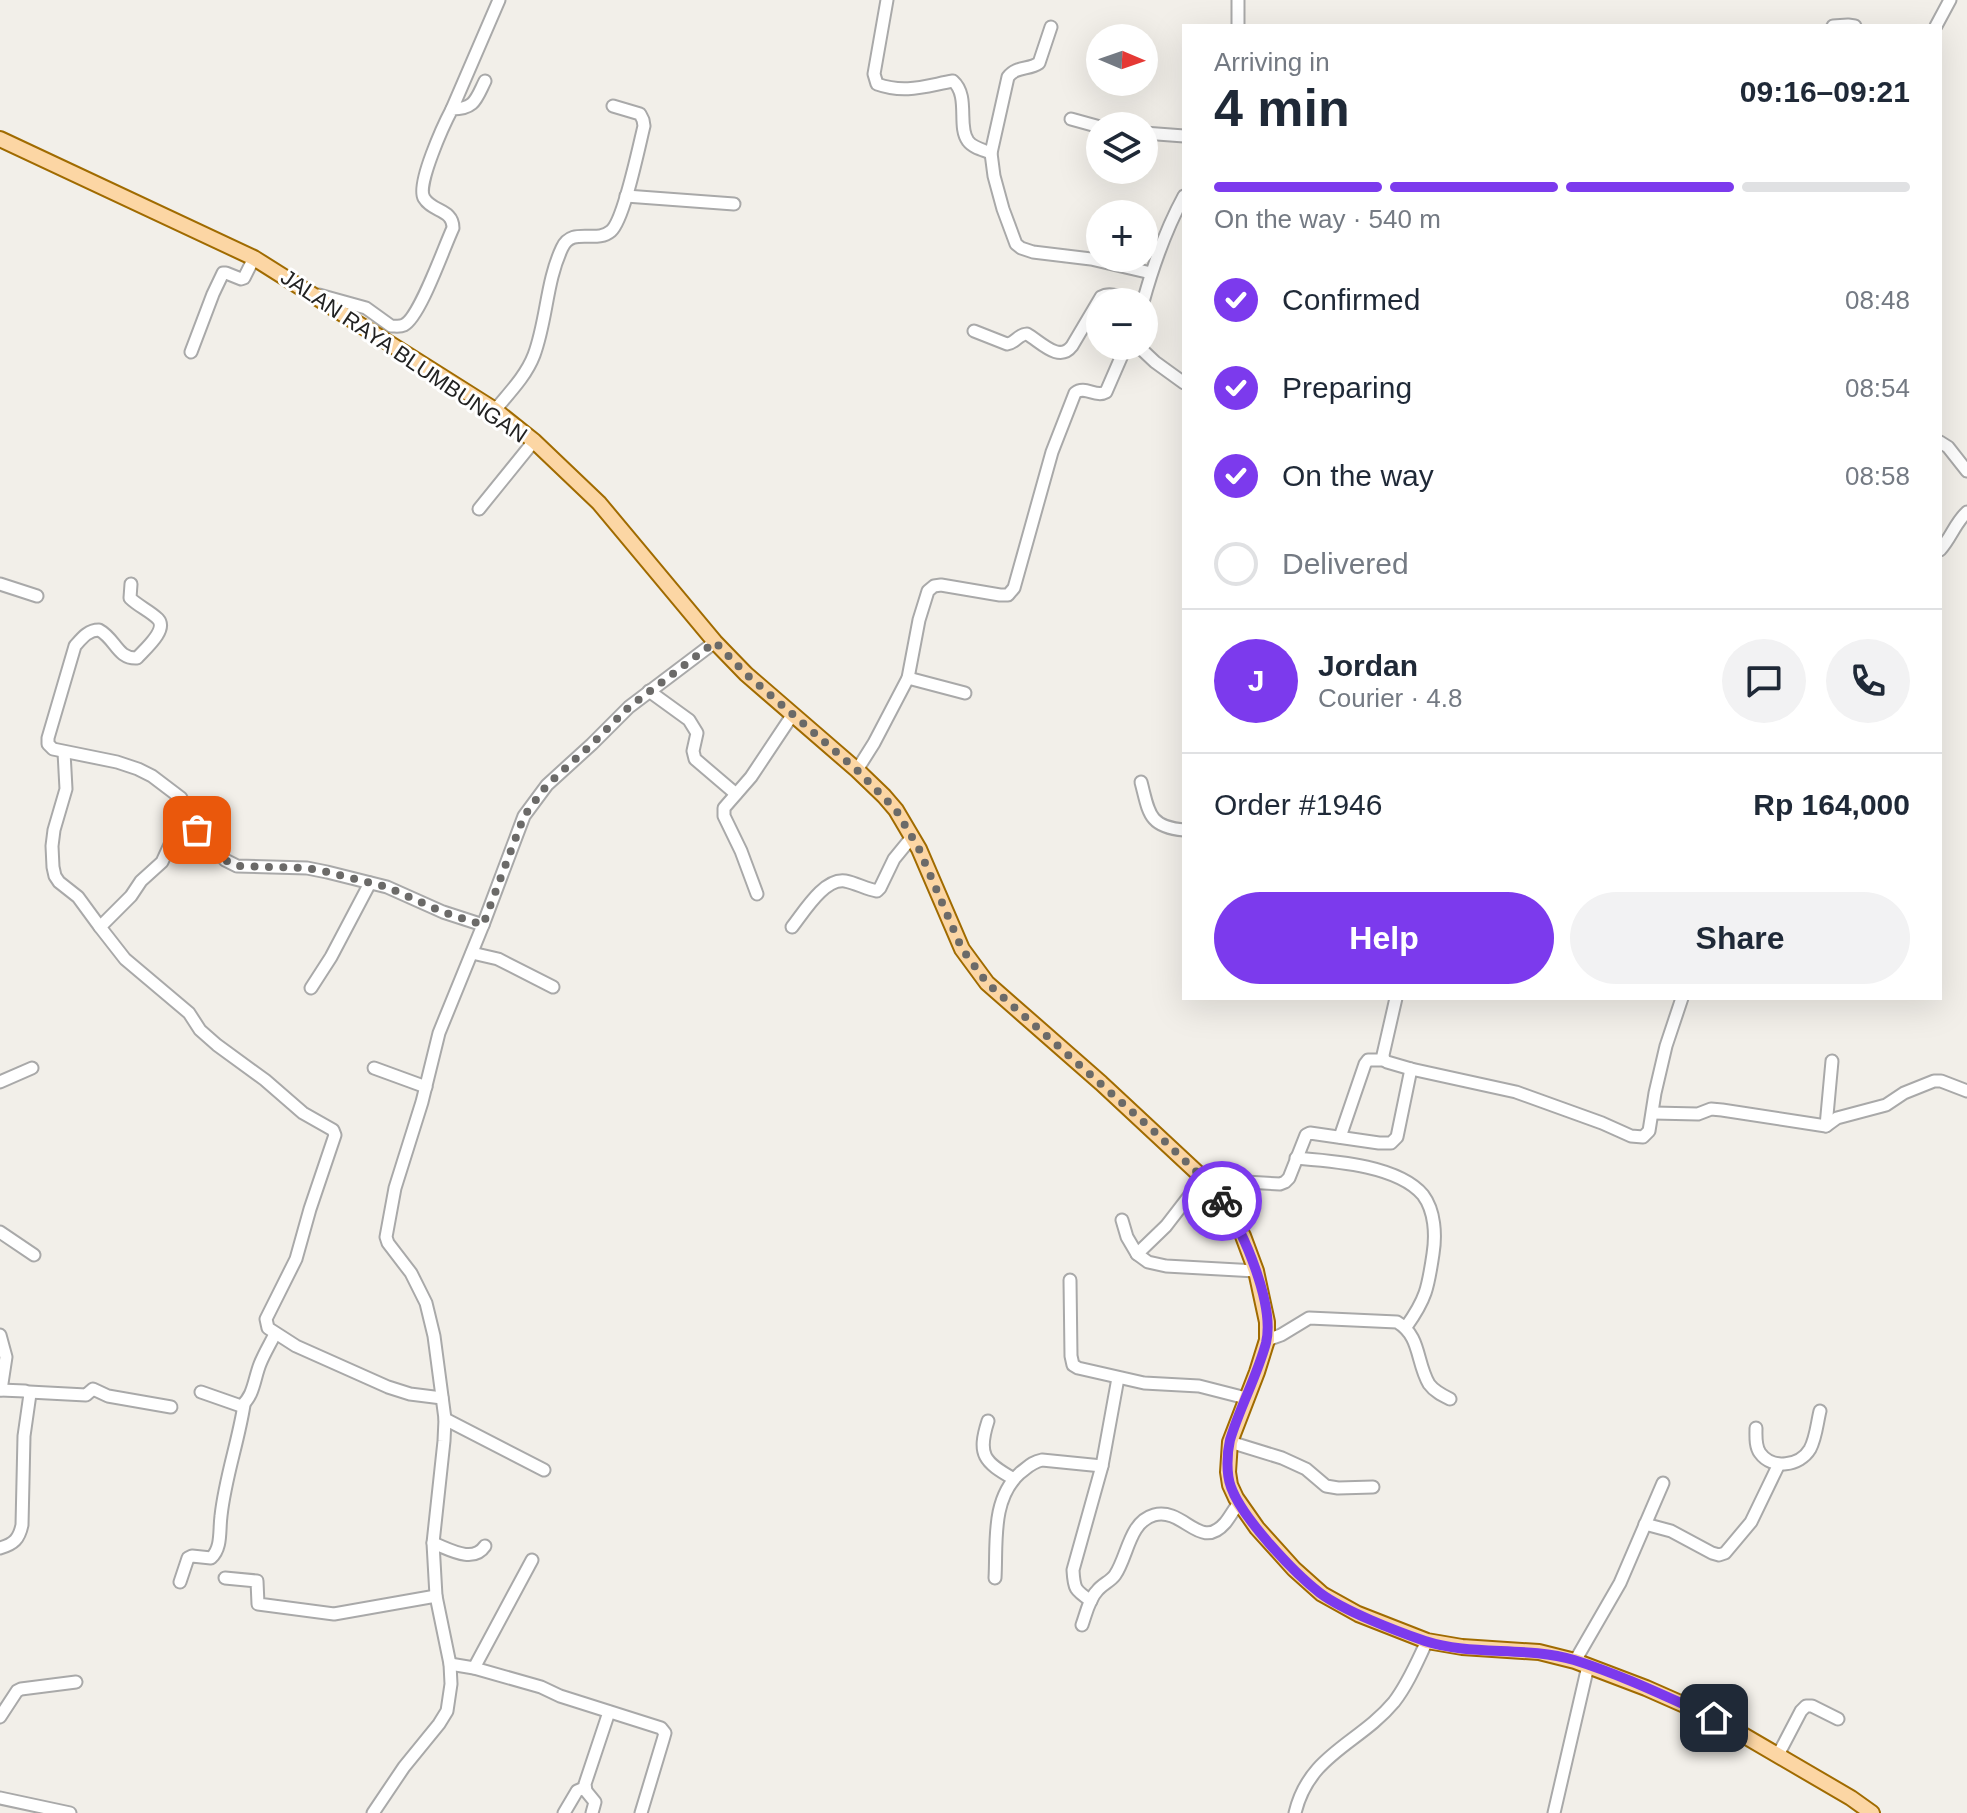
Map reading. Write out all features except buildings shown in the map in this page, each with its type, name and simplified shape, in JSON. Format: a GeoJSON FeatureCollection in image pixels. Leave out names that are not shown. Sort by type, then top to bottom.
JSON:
{"type":"FeatureCollection","features":[{"type":"Feature","properties":{"kind":"main road","name":"JALAN RAYA BLUMBUNGAN"},"geometry":{"type":"LineString","coordinates":[[0,139],[254,258],[495,410],[534,441],[599,503],[715,642],[746,674],[857,770],[896,810],[912,837],[962,949],[987,983],[1203,1178],[1219,1196],[1243,1236],[1264,1304],[1267,1340],[1230,1442],[1228,1472],[1230,1485],[1239,1503],[1294,1569],[1322,1594],[1358,1614],[1427,1641],[1462,1647],[1539,1652],[1582,1663],[1646,1688],[1714,1718],[1872,1813]]}},
{"type":"Feature","properties":{"kind":"street"},"geometry":{"type":"LineString","coordinates":[[313,294],[366,308],[391,326],[405,324],[414,315],[453,228],[451,217],[422,195],[423,184],[435,144],[499,0]]}},
{"type":"Feature","properties":{"kind":"street"},"geometry":{"type":"LineString","coordinates":[[887,0],[874,74],[877,84],[895,90],[956,82],[961,92],[966,137],[974,146],[991,153]]}},
{"type":"Feature","properties":{"kind":"street"},"geometry":{"type":"LineString","coordinates":[[1238,0],[1238,24]]}},
{"type":"Feature","properties":{"kind":"street"},"geometry":{"type":"LineString","coordinates":[[1937,24],[1950,0]]}},
{"type":"Feature","properties":{"kind":"street"},"geometry":{"type":"LineString","coordinates":[[1051,27],[1039,63],[1012,71],[1008,77],[991,153],[994,176],[1012,238],[1021,248],[1033,252],[1091,259],[1151,273]]}},
{"type":"Feature","properties":{"kind":"street"},"geometry":{"type":"LineString","coordinates":[[452,109],[470,107],[485,81]]}},
{"type":"Feature","properties":{"kind":"street"},"geometry":{"type":"LineString","coordinates":[[495,410],[520,380],[534,355],[550,280],[562,246],[572,237],[601,236],[610,232],[616,224],[644,126],[640,114],[613,106]]}},
{"type":"Feature","properties":{"kind":"street"},"geometry":{"type":"LineString","coordinates":[[1071,119],[1086,123]]}},
{"type":"Feature","properties":{"kind":"street"},"geometry":{"type":"LineString","coordinates":[[1158,134],[1182,136]]}},
{"type":"Feature","properties":{"kind":"street"},"geometry":{"type":"LineString","coordinates":[[626,196],[734,204]]}},
{"type":"Feature","properties":{"kind":"street"},"geometry":{"type":"LineString","coordinates":[[1147,288],[1182,199]]}},
{"type":"Feature","properties":{"kind":"street"},"geometry":{"type":"LineString","coordinates":[[191,352],[223,273],[244,278],[254,258]]}},
{"type":"Feature","properties":{"kind":"street"},"geometry":{"type":"LineString","coordinates":[[974,331],[1007,344],[1027,334],[1062,354],[1072,346],[1086,322]]}},
{"type":"Feature","properties":{"kind":"street"},"geometry":{"type":"LineString","coordinates":[[857,770],[908,678],[928,591],[941,585],[1008,595],[1014,588],[1052,452],[1070,403],[1078,390],[1106,392],[1120,360]]}},
{"type":"Feature","properties":{"kind":"street"},"geometry":{"type":"LineString","coordinates":[[1153,360],[1182,382]]}},
{"type":"Feature","properties":{"kind":"street"},"geometry":{"type":"LineString","coordinates":[[479,509],[534,441]]}},
{"type":"Feature","properties":{"kind":"street"},"geometry":{"type":"LineString","coordinates":[[1942,443],[1967,471]]}},
{"type":"Feature","properties":{"kind":"street"},"geometry":{"type":"LineString","coordinates":[[1942,548],[1967,512]]}},
{"type":"Feature","properties":{"kind":"street"},"geometry":{"type":"LineString","coordinates":[[0,584],[37,596]]}},
{"type":"Feature","properties":{"kind":"street"},"geometry":{"type":"LineString","coordinates":[[131,584],[130,598],[158,619],[160,630],[134,659],[124,655],[109,635],[99,630],[82,638],[75,646],[48,738],[50,747],[117,762],[152,776],[181,798],[192,823],[225,860],[237,866],[307,868],[387,887],[443,912],[483,925]]}},
{"type":"Feature","properties":{"kind":"street"},"geometry":{"type":"LineString","coordinates":[[373,1813],[447,1711],[451,1684],[436,1596],[433,1543],[445,1419],[434,1336],[426,1303],[411,1273],[386,1237],[395,1188],[439,1033],[524,816],[561,771],[629,707],[715,642]]}},
{"type":"Feature","properties":{"kind":"street"},"geometry":{"type":"LineString","coordinates":[[908,678],[965,693]]}},
{"type":"Feature","properties":{"kind":"street"},"geometry":{"type":"LineString","coordinates":[[649,691],[689,720],[698,737],[693,751],[695,759],[736,794]]}},
{"type":"Feature","properties":{"kind":"street"},"geometry":{"type":"LineString","coordinates":[[757,894],[724,816],[724,808],[751,777],[793,714]]}},
{"type":"Feature","properties":{"kind":"street"},"geometry":{"type":"LineString","coordinates":[[64,752],[66,789],[52,846],[53,867],[59,882],[78,897],[125,959],[189,1013],[200,1030],[303,1113],[333,1130],[335,1135],[301,1246],[266,1319],[268,1328],[296,1346],[388,1387],[410,1394],[442,1398]]}},
{"type":"Feature","properties":{"kind":"street"},"geometry":{"type":"LineString","coordinates":[[1141,782],[1150,814],[1161,825],[1182,830]]}},
{"type":"Feature","properties":{"kind":"street"},"geometry":{"type":"LineString","coordinates":[[100,927],[162,862],[173,838],[192,823]]}},
{"type":"Feature","properties":{"kind":"street"},"geometry":{"type":"LineString","coordinates":[[792,927],[831,883],[845,881],[877,891],[894,859],[912,837]]}},
{"type":"Feature","properties":{"kind":"street"},"geometry":{"type":"LineString","coordinates":[[311,988],[370,883]]}},
{"type":"Feature","properties":{"kind":"street"},"geometry":{"type":"LineString","coordinates":[[472,953],[498,959],[553,987]]}},
{"type":"Feature","properties":{"kind":"street"},"geometry":{"type":"LineString","coordinates":[[1384,1060],[1396,1000]]}},
{"type":"Feature","properties":{"kind":"street"},"geometry":{"type":"LineString","coordinates":[[1340,1137],[1368,1060],[1384,1060],[1516,1092],[1643,1137],[1649,1131],[1663,1058],[1681,1000]]}},
{"type":"Feature","properties":{"kind":"street"},"geometry":{"type":"LineString","coordinates":[[1826,1126],[1832,1061]]}},
{"type":"Feature","properties":{"kind":"street"},"geometry":{"type":"LineString","coordinates":[[0,1082],[32,1068]]}},
{"type":"Feature","properties":{"kind":"street"},"geometry":{"type":"LineString","coordinates":[[374,1068],[426,1087]]}},
{"type":"Feature","properties":{"kind":"street"},"geometry":{"type":"LineString","coordinates":[[1233,1217],[1246,1182],[1280,1184],[1289,1178],[1306,1135],[1310,1133],[1391,1143],[1397,1137],[1411,1069]]}},
{"type":"Feature","properties":{"kind":"street"},"geometry":{"type":"LineString","coordinates":[[1653,1113],[1698,1114],[1711,1109],[1826,1126],[1837,1118],[1886,1105],[1904,1093],[1934,1081],[1967,1091]]}},
{"type":"Feature","properties":{"kind":"street"},"geometry":{"type":"LineString","coordinates":[[1296,1158],[1359,1165],[1397,1177],[1423,1195],[1431,1209],[1434,1245],[1422,1305],[1406,1327]]}},
{"type":"Feature","properties":{"kind":"street"},"geometry":{"type":"LineString","coordinates":[[1137,1254],[1166,1226],[1203,1178]]}},
{"type":"Feature","properties":{"kind":"street"},"geometry":{"type":"LineString","coordinates":[[1122,1220],[1137,1254],[1148,1262],[1166,1266],[1256,1271]]}},
{"type":"Feature","properties":{"kind":"street"},"geometry":{"type":"LineString","coordinates":[[0,1232],[34,1255]]}},
{"type":"Feature","properties":{"kind":"street"},"geometry":{"type":"LineString","coordinates":[[1070,1280],[1070,1349],[1073,1365],[1144,1383],[1199,1386],[1246,1398]]}},
{"type":"Feature","properties":{"kind":"street"},"geometry":{"type":"LineString","coordinates":[[1267,1340],[1309,1318],[1397,1322],[1412,1335],[1430,1385],[1450,1399]]}},
{"type":"Feature","properties":{"kind":"street"},"geometry":{"type":"LineString","coordinates":[[180,1582],[188,1558],[211,1558],[217,1550],[224,1489],[238,1442],[244,1405],[275,1334]]}},
{"type":"Feature","properties":{"kind":"street"},"geometry":{"type":"LineString","coordinates":[[0,1335],[6,1357],[0,1390],[86,1395],[96,1389],[108,1396],[171,1407]]}},
{"type":"Feature","properties":{"kind":"street"},"geometry":{"type":"LineString","coordinates":[[1091,1601],[1074,1586],[1073,1570],[1102,1466],[1118,1378]]}},
{"type":"Feature","properties":{"kind":"street"},"geometry":{"type":"LineString","coordinates":[[0,1548],[14,1543],[22,1525],[24,1436],[29,1392]]}},
{"type":"Feature","properties":{"kind":"street"},"geometry":{"type":"LineString","coordinates":[[201,1392],[244,1405]]}},
{"type":"Feature","properties":{"kind":"street"},"geometry":{"type":"LineString","coordinates":[[1756,1428],[1758,1450],[1765,1458],[1779,1464],[1793,1463],[1811,1448],[1820,1411]]}},
{"type":"Feature","properties":{"kind":"street"},"geometry":{"type":"LineString","coordinates":[[445,1419],[544,1470]]}},
{"type":"Feature","properties":{"kind":"street"},"geometry":{"type":"LineString","coordinates":[[988,1421],[982,1447],[984,1458],[1014,1479]]}},
{"type":"Feature","properties":{"kind":"street"},"geometry":{"type":"LineString","coordinates":[[1230,1442],[1282,1458],[1306,1469],[1326,1486],[1373,1487]]}},
{"type":"Feature","properties":{"kind":"street"},"geometry":{"type":"LineString","coordinates":[[995,1578],[995,1539],[999,1518],[1007,1488],[1014,1479],[1032,1462],[1042,1460],[1102,1466]]}},
{"type":"Feature","properties":{"kind":"street"},"geometry":{"type":"LineString","coordinates":[[1645,1524],[1671,1531],[1712,1553],[1725,1553],[1751,1522],[1779,1464]]}},
{"type":"Feature","properties":{"kind":"street"},"geometry":{"type":"LineString","coordinates":[[1554,1813],[1582,1663],[1663,1483]]}},
{"type":"Feature","properties":{"kind":"street"},"geometry":{"type":"LineString","coordinates":[[1082,1625],[1091,1601],[1098,1589],[1114,1577],[1143,1520],[1152,1515],[1171,1515],[1199,1531],[1212,1534],[1225,1523],[1239,1503]]}},
{"type":"Feature","properties":{"kind":"street"},"geometry":{"type":"LineString","coordinates":[[433,1543],[468,1555],[476,1555],[485,1546]]}},
{"type":"Feature","properties":{"kind":"street"},"geometry":{"type":"LineString","coordinates":[[474,1668],[532,1560]]}},
{"type":"Feature","properties":{"kind":"street"},"geometry":{"type":"LineString","coordinates":[[225,1578],[257,1581],[258,1604],[334,1614],[436,1596]]}},
{"type":"Feature","properties":{"kind":"street"},"geometry":{"type":"LineString","coordinates":[[1295,1813],[1305,1784],[1316,1770],[1392,1704],[1427,1641]]}},
{"type":"Feature","properties":{"kind":"street"},"geometry":{"type":"LineString","coordinates":[[450,1664],[541,1687],[661,1728],[665,1733],[641,1813]]}},
{"type":"Feature","properties":{"kind":"street"},"geometry":{"type":"LineString","coordinates":[[0,1717],[21,1689],[76,1682]]}},
{"type":"Feature","properties":{"kind":"street"},"geometry":{"type":"LineString","coordinates":[[1778,1755],[1806,1706],[1838,1719]]}},
{"type":"Feature","properties":{"kind":"street"},"geometry":{"type":"LineString","coordinates":[[564,1813],[577,1791],[584,1788],[609,1712]]}},
{"type":"Feature","properties":{"kind":"street"},"geometry":{"type":"LineString","coordinates":[[584,1788],[595,1802],[592,1813]]}},
{"type":"Feature","properties":{"kind":"street"},"geometry":{"type":"LineString","coordinates":[[0,1798],[70,1813]]}},
{"type":"Feature","properties":{"kind":"way so far"},"geometry":{"type":"LineString","coordinates":[[197,830],[225,860],[237,866],[307,868],[327,872],[387,887],[443,912],[483,925],[524,816],[547,785],[629,707],[715,642],[746,674],[857,770],[896,810],[919,849],[962,949],[987,983],[1156,1133],[1222,1201]]}},
{"type":"Feature","properties":{"kind":"route"},"geometry":{"type":"LineString","coordinates":[[1222,1201],[1243,1236],[1256,1271],[1267,1322],[1267,1340],[1230,1442],[1230,1485],[1257,1528],[1294,1569],[1322,1594],[1358,1614],[1427,1641],[1462,1647],[1539,1652],[1575,1661],[1714,1718]]}}]}
